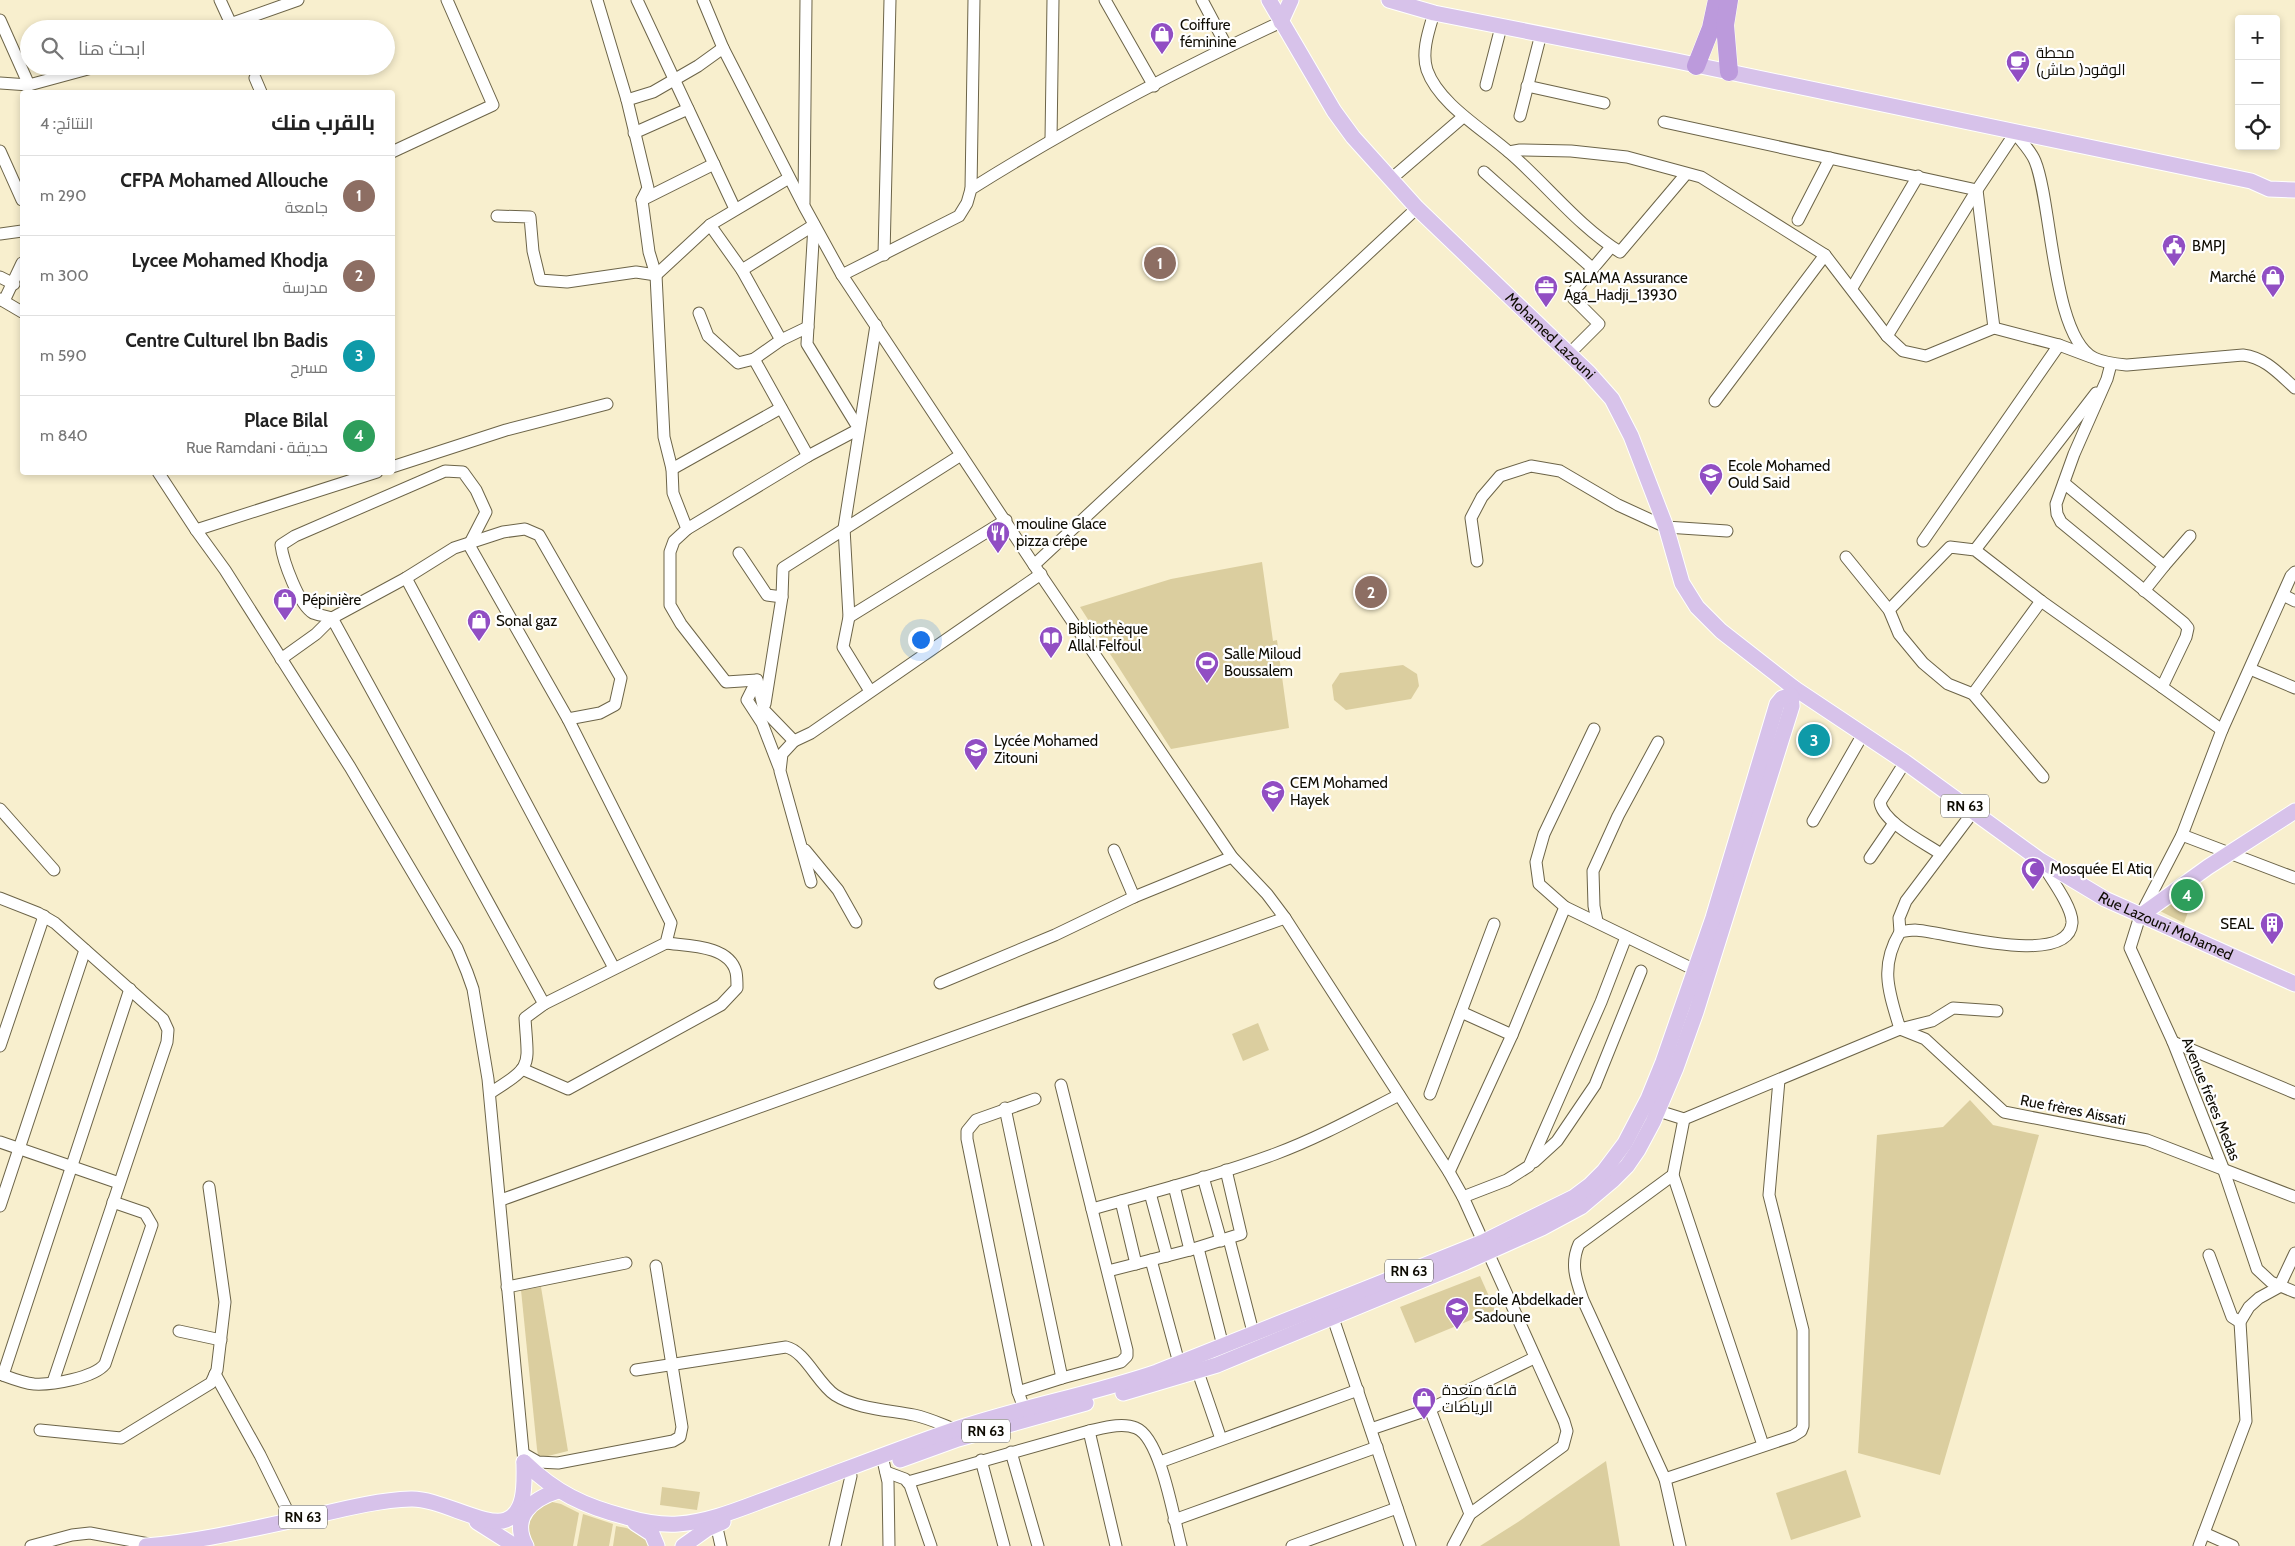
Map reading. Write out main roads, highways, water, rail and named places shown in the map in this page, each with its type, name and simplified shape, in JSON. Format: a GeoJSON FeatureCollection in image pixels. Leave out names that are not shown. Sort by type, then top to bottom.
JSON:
{"type":"FeatureCollection","features":[{"type":"Feature","properties":{"kind":"highway"},"geometry":{"type":"LineString","coordinates":[[1696,66],[1712,28],[1717,0]]}},
{"type":"Feature","properties":{"kind":"highway"},"geometry":{"type":"LineString","coordinates":[[1729,0],[1725,26],[1729,72]]}},
{"type":"Feature","properties":{"kind":"main road","name":"Mohamed Lazouni"},"geometry":{"type":"LineString","coordinates":[[1269,0],[1334,112],[1353,137],[1417,208],[1569,354],[1612,399],[1631,436],[1666,527],[1682,583],[1697,607],[1722,631],[1793,691]]}},
{"type":"Feature","properties":{"kind":"main road"},"geometry":{"type":"LineString","coordinates":[[1281,22],[1292,0]]}},
{"type":"Feature","properties":{"kind":"main road"},"geometry":{"type":"LineString","coordinates":[[1389,0],[1434,13],[1672,60],[2251,181],[2269,189],[2295,190]]}},
{"type":"Feature","properties":{"kind":"main road"},"geometry":{"type":"LineString","coordinates":[[1672,60],[1694,51],[1706,42]]}},
{"type":"Feature","properties":{"kind":"main road"},"geometry":{"type":"LineString","coordinates":[[1485,1247],[1542,1228],[1581,1207],[1598,1194],[1627,1166],[1638,1150],[1722,890],[1777,704],[1782,698],[1793,691]]}},
{"type":"Feature","properties":{"kind":"main road"},"geometry":{"type":"LineString","coordinates":[[1651,1108],[1696,1012],[1792,706],[1793,691]]}},
{"type":"Feature","properties":{"kind":"main road","name":"Rue Lazouni Mohamed"},"geometry":{"type":"LineString","coordinates":[[1793,691],[1905,762],[2040,860],[2105,899],[2295,984]]}},
{"type":"Feature","properties":{"kind":"main road"},"geometry":{"type":"LineString","coordinates":[[2140,916],[2230,854],[2292,815]]}},
{"type":"Feature","properties":{"kind":"main road","name":"RN 63"},"geometry":{"type":"LineString","coordinates":[[715,1521],[884,1464],[954,1429],[1027,1414],[1198,1372],[1333,1318],[1485,1247]]}},
{"type":"Feature","properties":{"kind":"main road","name":"RN 63"},"geometry":{"type":"LineString","coordinates":[[683,1546],[715,1521],[1179,1363],[1253,1332],[1485,1247]]}},
{"type":"Feature","properties":{"kind":"main road"},"geometry":{"type":"LineString","coordinates":[[526,1546],[521,1530],[524,1506],[524,1458],[558,1491],[578,1502],[652,1523],[677,1524],[715,1521]]}},
{"type":"Feature","properties":{"kind":"main road"},"geometry":{"type":"LineString","coordinates":[[459,1510],[498,1522],[512,1518],[524,1506],[558,1491]]}},
{"type":"Feature","properties":{"kind":"main road","name":"RN 63"},"geometry":{"type":"LineString","coordinates":[[150,1546],[193,1540],[375,1502],[412,1499],[436,1502],[459,1510],[515,1546]]}},
{"type":"Feature","properties":{"kind":"main road"},"geometry":{"type":"LineString","coordinates":[[627,1517],[648,1530],[657,1546]]}},
{"type":"Feature","properties":{"kind":"place","name":"Coiffure féminine"},"geometry":{"type":"Point","coordinates":[1162,55]}},
{"type":"Feature","properties":{"kind":"place","name":"محطة الوقود( صاش)"},"geometry":{"type":"Point","coordinates":[2018,83]}},
{"type":"Feature","properties":{"kind":"place","name":"CFPA Mohamed Allouche"},"geometry":{"type":"Point","coordinates":[1160,263]}},
{"type":"Feature","properties":{"kind":"place","name":"BMPJ"},"geometry":{"type":"Point","coordinates":[2174,267]}},
{"type":"Feature","properties":{"kind":"place","name":"Marché"},"geometry":{"type":"Point","coordinates":[2273,298]}},
{"type":"Feature","properties":{"kind":"place","name":"SALAMA Assurance Aga_Hadji_13930"},"geometry":{"type":"Point","coordinates":[1546,308]}},
{"type":"Feature","properties":{"kind":"place","name":"Ecole Mohamed Ould Said"},"geometry":{"type":"Point","coordinates":[1711,496]}},
{"type":"Feature","properties":{"kind":"place","name":"mouline Glace pizza crêpe"},"geometry":{"type":"Point","coordinates":[998,554]}},
{"type":"Feature","properties":{"kind":"place","name":"Lycee Mohamed Khodja"},"geometry":{"type":"Point","coordinates":[1371,592]}},
{"type":"Feature","properties":{"kind":"place","name":"Pépinière"},"geometry":{"type":"Point","coordinates":[285,621]}},
{"type":"Feature","properties":{"kind":"place","name":"Sonal gaz"},"geometry":{"type":"Point","coordinates":[479,642]}},
{"type":"Feature","properties":{"kind":"place","name":"Bibliothèque Allal Felfoul"},"geometry":{"type":"Point","coordinates":[1051,659]}},
{"type":"Feature","properties":{"kind":"place","name":"Salle Miloud Boussalem"},"geometry":{"type":"Point","coordinates":[1207,684]}},
{"type":"Feature","properties":{"kind":"place","name":"Centre Culturel Ibn Badis"},"geometry":{"type":"Point","coordinates":[1814,740]}},
{"type":"Feature","properties":{"kind":"place","name":"Lycée Mohamed Zitouni"},"geometry":{"type":"Point","coordinates":[976,771]}},
{"type":"Feature","properties":{"kind":"place","name":"CEM Mohamed Hayek"},"geometry":{"type":"Point","coordinates":[1273,813]}},
{"type":"Feature","properties":{"kind":"place","name":"Mosquée El Atiq"},"geometry":{"type":"Point","coordinates":[2033,890]}},
{"type":"Feature","properties":{"kind":"place","name":"Place Bilal"},"geometry":{"type":"Point","coordinates":[2187,895]}},
{"type":"Feature","properties":{"kind":"place","name":"SEAL"},"geometry":{"type":"Point","coordinates":[2272,945]}},
{"type":"Feature","properties":{"kind":"place","name":"Ecole Abdelkader Sadoune"},"geometry":{"type":"Point","coordinates":[1457,1330]}},
{"type":"Feature","properties":{"kind":"place","name":"قاعة متعدة الرياضات"},"geometry":{"type":"Point","coordinates":[1424,1420]}}]}
